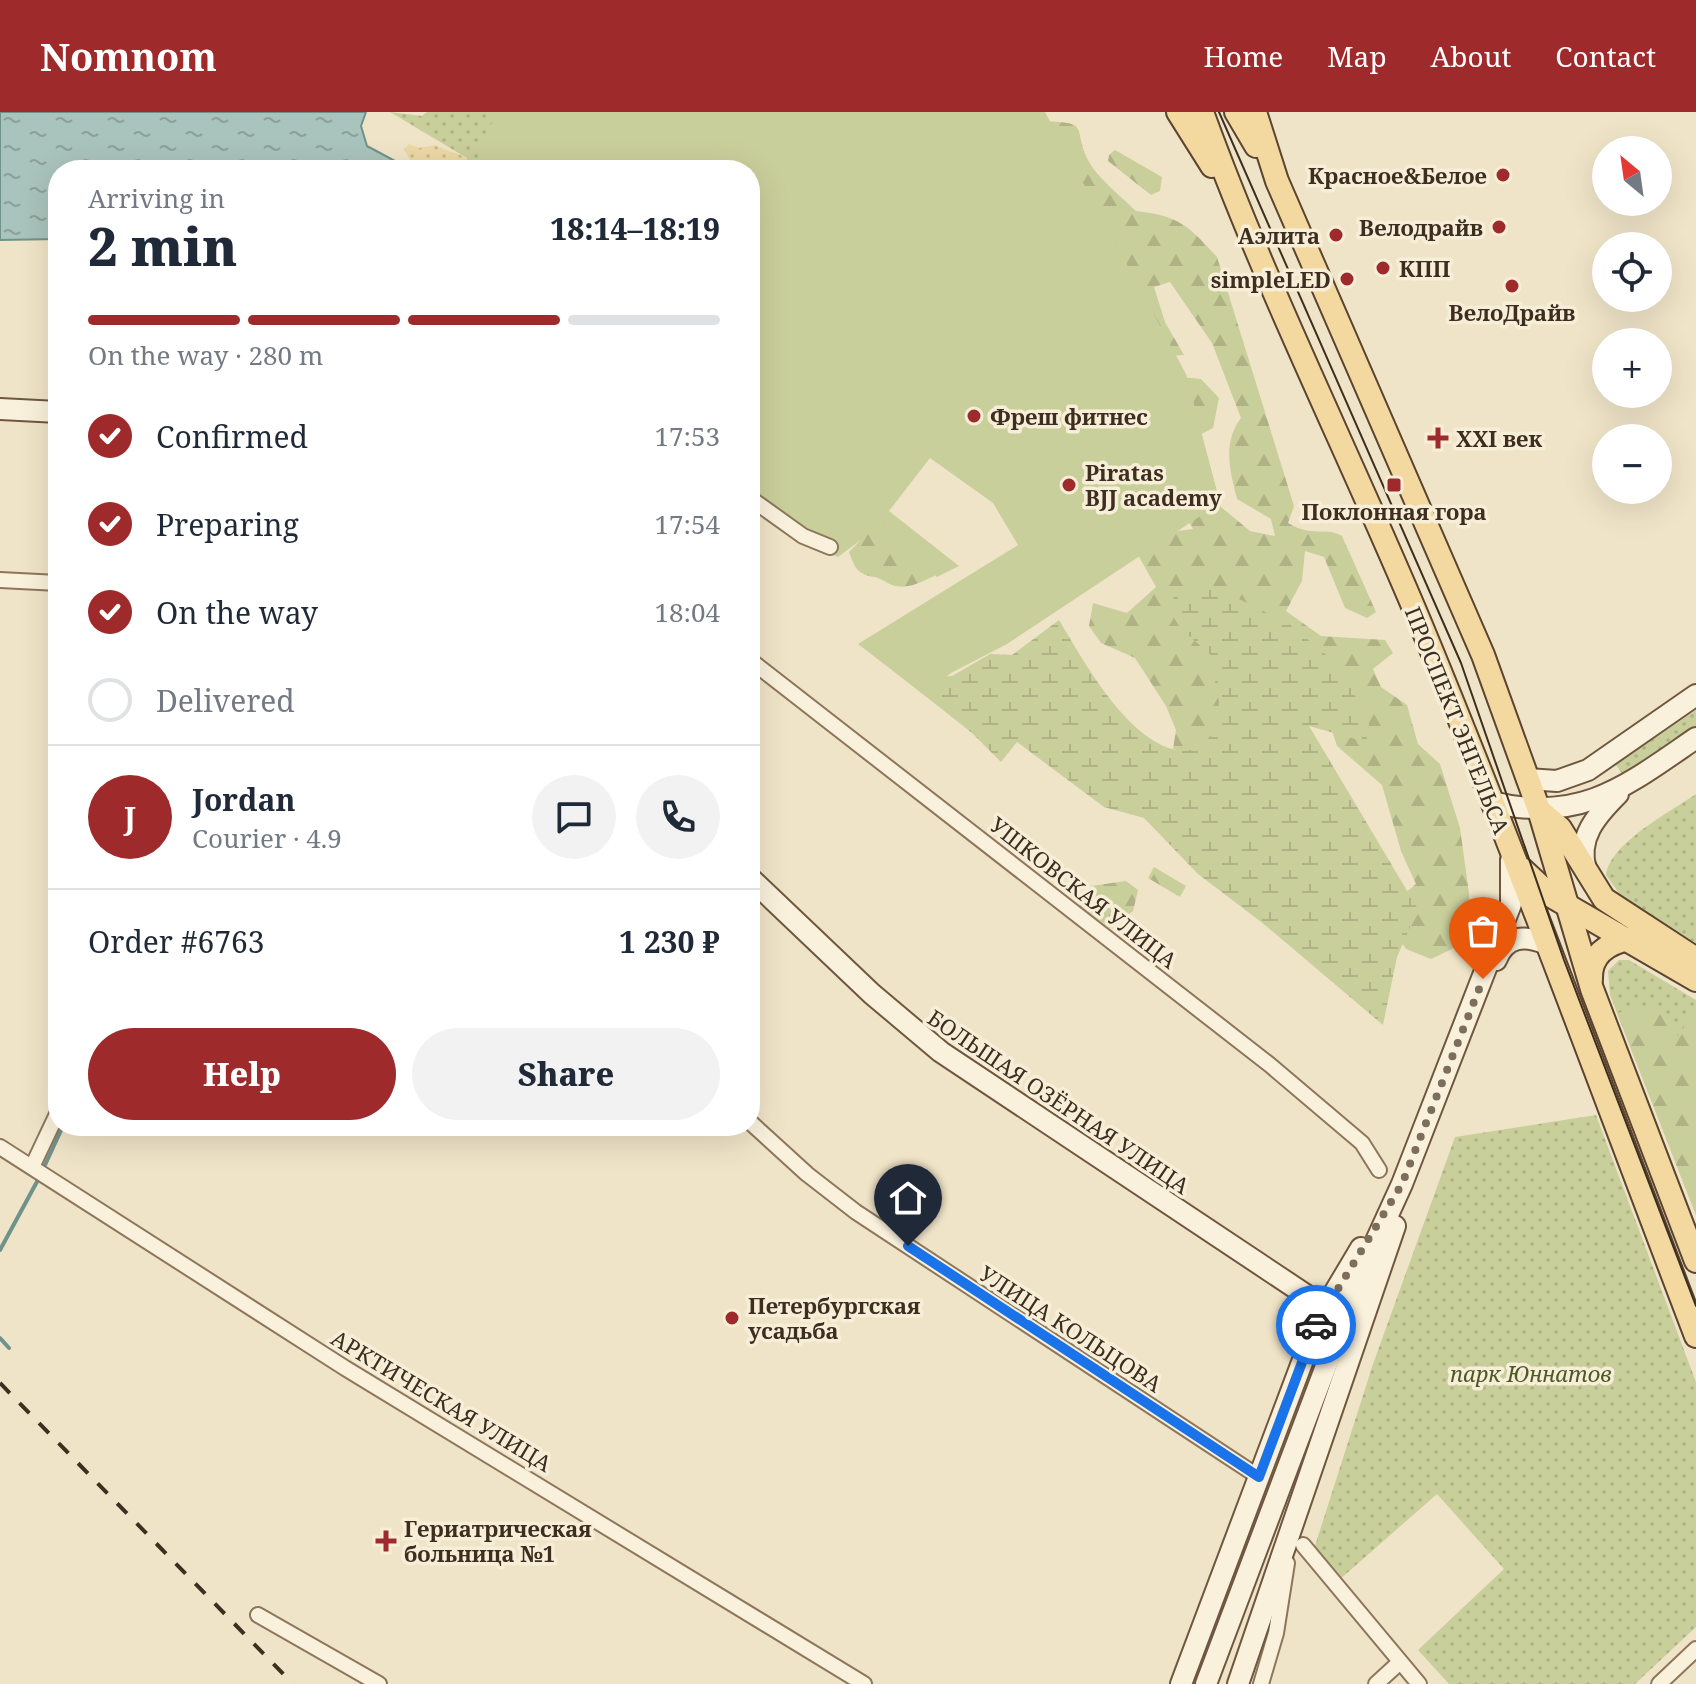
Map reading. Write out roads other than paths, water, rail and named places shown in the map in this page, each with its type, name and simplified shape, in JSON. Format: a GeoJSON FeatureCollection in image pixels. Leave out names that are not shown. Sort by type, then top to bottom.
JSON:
{"type":"FeatureCollection","features":[{"type":"Feature","properties":{"kind":"main road"},"geometry":{"type":"LineString","coordinates":[[1178,112],[1235,201]]}},
{"type":"Feature","properties":{"kind":"main road","name":"ПРОСПЕКТ ЭНГЕЛЬСА"},"geometry":{"type":"LineString","coordinates":[[1202,112],[1235,201],[1358,475],[1491,802],[1696,1336]]}},
{"type":"Feature","properties":{"kind":"main road"},"geometry":{"type":"LineString","coordinates":[[1236,112],[1277,181]]}},
{"type":"Feature","properties":{"kind":"main road","name":"ПРОСПЕКТ ЭНГЕЛЬСА"},"geometry":{"type":"LineString","coordinates":[[1255,112],[1277,181],[1483,655],[1539,810],[1592,989],[1696,1261]]}},
{"type":"Feature","properties":{"kind":"main road"},"geometry":{"type":"LineString","coordinates":[[0,409],[48,411]]}},
{"type":"Feature","properties":{"kind":"main road"},"geometry":{"type":"LineString","coordinates":[[1527,779],[1557,781],[1588,770],[1696,695]]}},
{"type":"Feature","properties":{"kind":"main road"},"geometry":{"type":"LineString","coordinates":[[1491,802],[1539,810],[1578,806],[1623,788],[1696,738]]}},
{"type":"Feature","properties":{"kind":"main road"},"geometry":{"type":"LineString","coordinates":[[1589,881],[1583,846],[1588,829],[1623,788]]}},
{"type":"Feature","properties":{"kind":"main road"},"geometry":{"type":"LineString","coordinates":[[1539,810],[1560,828],[1589,881],[1604,899],[1696,959]]}},
{"type":"Feature","properties":{"kind":"main road"},"geometry":{"type":"LineString","coordinates":[[1511,856],[1539,888],[1696,980]]}},
{"type":"Feature","properties":{"kind":"main road"},"geometry":{"type":"LineString","coordinates":[[1206,1684],[1360,1276],[1402,1184],[1511,904],[1511,856]]}},
{"type":"Feature","properties":{"kind":"main road","name":"БОЛЬШАЯ ОЗЁРНАЯ УЛИЦА"},"geometry":{"type":"LineString","coordinates":[[760,887],[903,1022],[941,1052],[1324,1307]]}},
{"type":"Feature","properties":{"kind":"main road"},"geometry":{"type":"LineString","coordinates":[[1238,1684],[1297,1539],[1407,1190],[1501,947],[1519,937],[1531,937],[1547,944]]}},
{"type":"Feature","properties":{"kind":"main road"},"geometry":{"type":"LineString","coordinates":[[1592,989],[1594,960],[1603,949],[1630,939]]}},
{"type":"Feature","properties":{"kind":"main road"},"geometry":{"type":"LineString","coordinates":[[1181,1684],[1324,1307],[1402,1184]]}},
{"type":"Feature","properties":{"kind":"street"},"geometry":{"type":"LineString","coordinates":[[760,505],[803,536],[830,547]]}},
{"type":"Feature","properties":{"kind":"street"},"geometry":{"type":"LineString","coordinates":[[0,580],[48,582]]}},
{"type":"Feature","properties":{"kind":"street","name":"УШКОВСКАЯ УЛИЦА"},"geometry":{"type":"LineString","coordinates":[[760,668],[1270,1065],[1362,1143],[1379,1170]]}},
{"type":"Feature","properties":{"kind":"street","name":"УЛИЦА КОЛЬЦОВА"},"geometry":{"type":"LineString","coordinates":[[760,1131],[807,1174],[856,1212],[1259,1477]]}},
{"type":"Feature","properties":{"kind":"street"},"geometry":{"type":"LineString","coordinates":[[32,1167],[48,1133]]}},
{"type":"Feature","properties":{"kind":"street","name":"АРКТИЧЕСКАЯ УЛИЦА"},"geometry":{"type":"LineString","coordinates":[[0,1147],[345,1368],[864,1684]]}},
{"type":"Feature","properties":{"kind":"street"},"geometry":{"type":"LineString","coordinates":[[1297,1539],[1419,1684]]}},
{"type":"Feature","properties":{"kind":"street"},"geometry":{"type":"LineString","coordinates":[[1261,1684],[1297,1539]]}},
{"type":"Feature","properties":{"kind":"street"},"geometry":{"type":"LineString","coordinates":[[258,1615],[379,1684]]}},
{"type":"Feature","properties":{"kind":"street"},"geometry":{"type":"LineString","coordinates":[[1659,1684],[1696,1649]]}},
{"type":"Feature","properties":{"kind":"street"},"geometry":{"type":"LineString","coordinates":[[1376,1684],[1400,1662]]}},
{"type":"Feature","properties":{"kind":"water"},"geometry":{"type":"Polygon","coordinates":[[[0,112],[366,112],[361,126],[367,146],[393,160],[48,160],[48,239],[0,240],[0,112]]]}},
{"type":"Feature","properties":{"kind":"waterway"},"geometry":{"type":"LineString","coordinates":[[45,1165],[58,1136]]}},
{"type":"Feature","properties":{"kind":"waterway"},"geometry":{"type":"LineString","coordinates":[[0,1250],[39,1178]]}},
{"type":"Feature","properties":{"kind":"waterway"},"geometry":{"type":"LineString","coordinates":[[0,1338],[9,1348]]}},
{"type":"Feature","properties":{"kind":"tram line"},"geometry":{"type":"LineString","coordinates":[[1219,112],[1461,663],[1564,960],[1696,1306]]}},
{"type":"Feature","properties":{"kind":"railway"},"geometry":{"type":"LineString","coordinates":[[0,1383],[293,1684]]}},
{"type":"Feature","properties":{"kind":"place","name":"Красное&Белое"},"geometry":{"type":"Point","coordinates":[1503,175]}},
{"type":"Feature","properties":{"kind":"place","name":"Велодрайв"},"geometry":{"type":"Point","coordinates":[1499,227]}},
{"type":"Feature","properties":{"kind":"place","name":"Аэлита"},"geometry":{"type":"Point","coordinates":[1336,235]}},
{"type":"Feature","properties":{"kind":"place","name":"КПП"},"geometry":{"type":"Point","coordinates":[1383,268]}},
{"type":"Feature","properties":{"kind":"place","name":"simpleLED"},"geometry":{"type":"Point","coordinates":[1347,279]}},
{"type":"Feature","properties":{"kind":"place","name":"ВелоДрайв"},"geometry":{"type":"Point","coordinates":[1512,286]}},
{"type":"Feature","properties":{"kind":"place","name":"Фреш фитнес"},"geometry":{"type":"Point","coordinates":[974,416]}},
{"type":"Feature","properties":{"kind":"place","name":"XXI век"},"geometry":{"type":"Point","coordinates":[1438,438]}},
{"type":"Feature","properties":{"kind":"place","name":"Piratas BJJ academy"},"geometry":{"type":"Point","coordinates":[1069,485]}},
{"type":"Feature","properties":{"kind":"place","name":"Поклонная гора"},"geometry":{"type":"Point","coordinates":[1394,485]}},
{"type":"Feature","properties":{"kind":"place","name":"Петербургская усадьба"},"geometry":{"type":"Point","coordinates":[732,1318]}},
{"type":"Feature","properties":{"kind":"place","name":"Гериатрическая больница №1"},"geometry":{"type":"Point","coordinates":[386,1541]}},
{"type":"Feature","properties":{"kind":"park label","name":"парк Юннатов"},"geometry":{"type":"Point","coordinates":[1531,1373]}}]}
